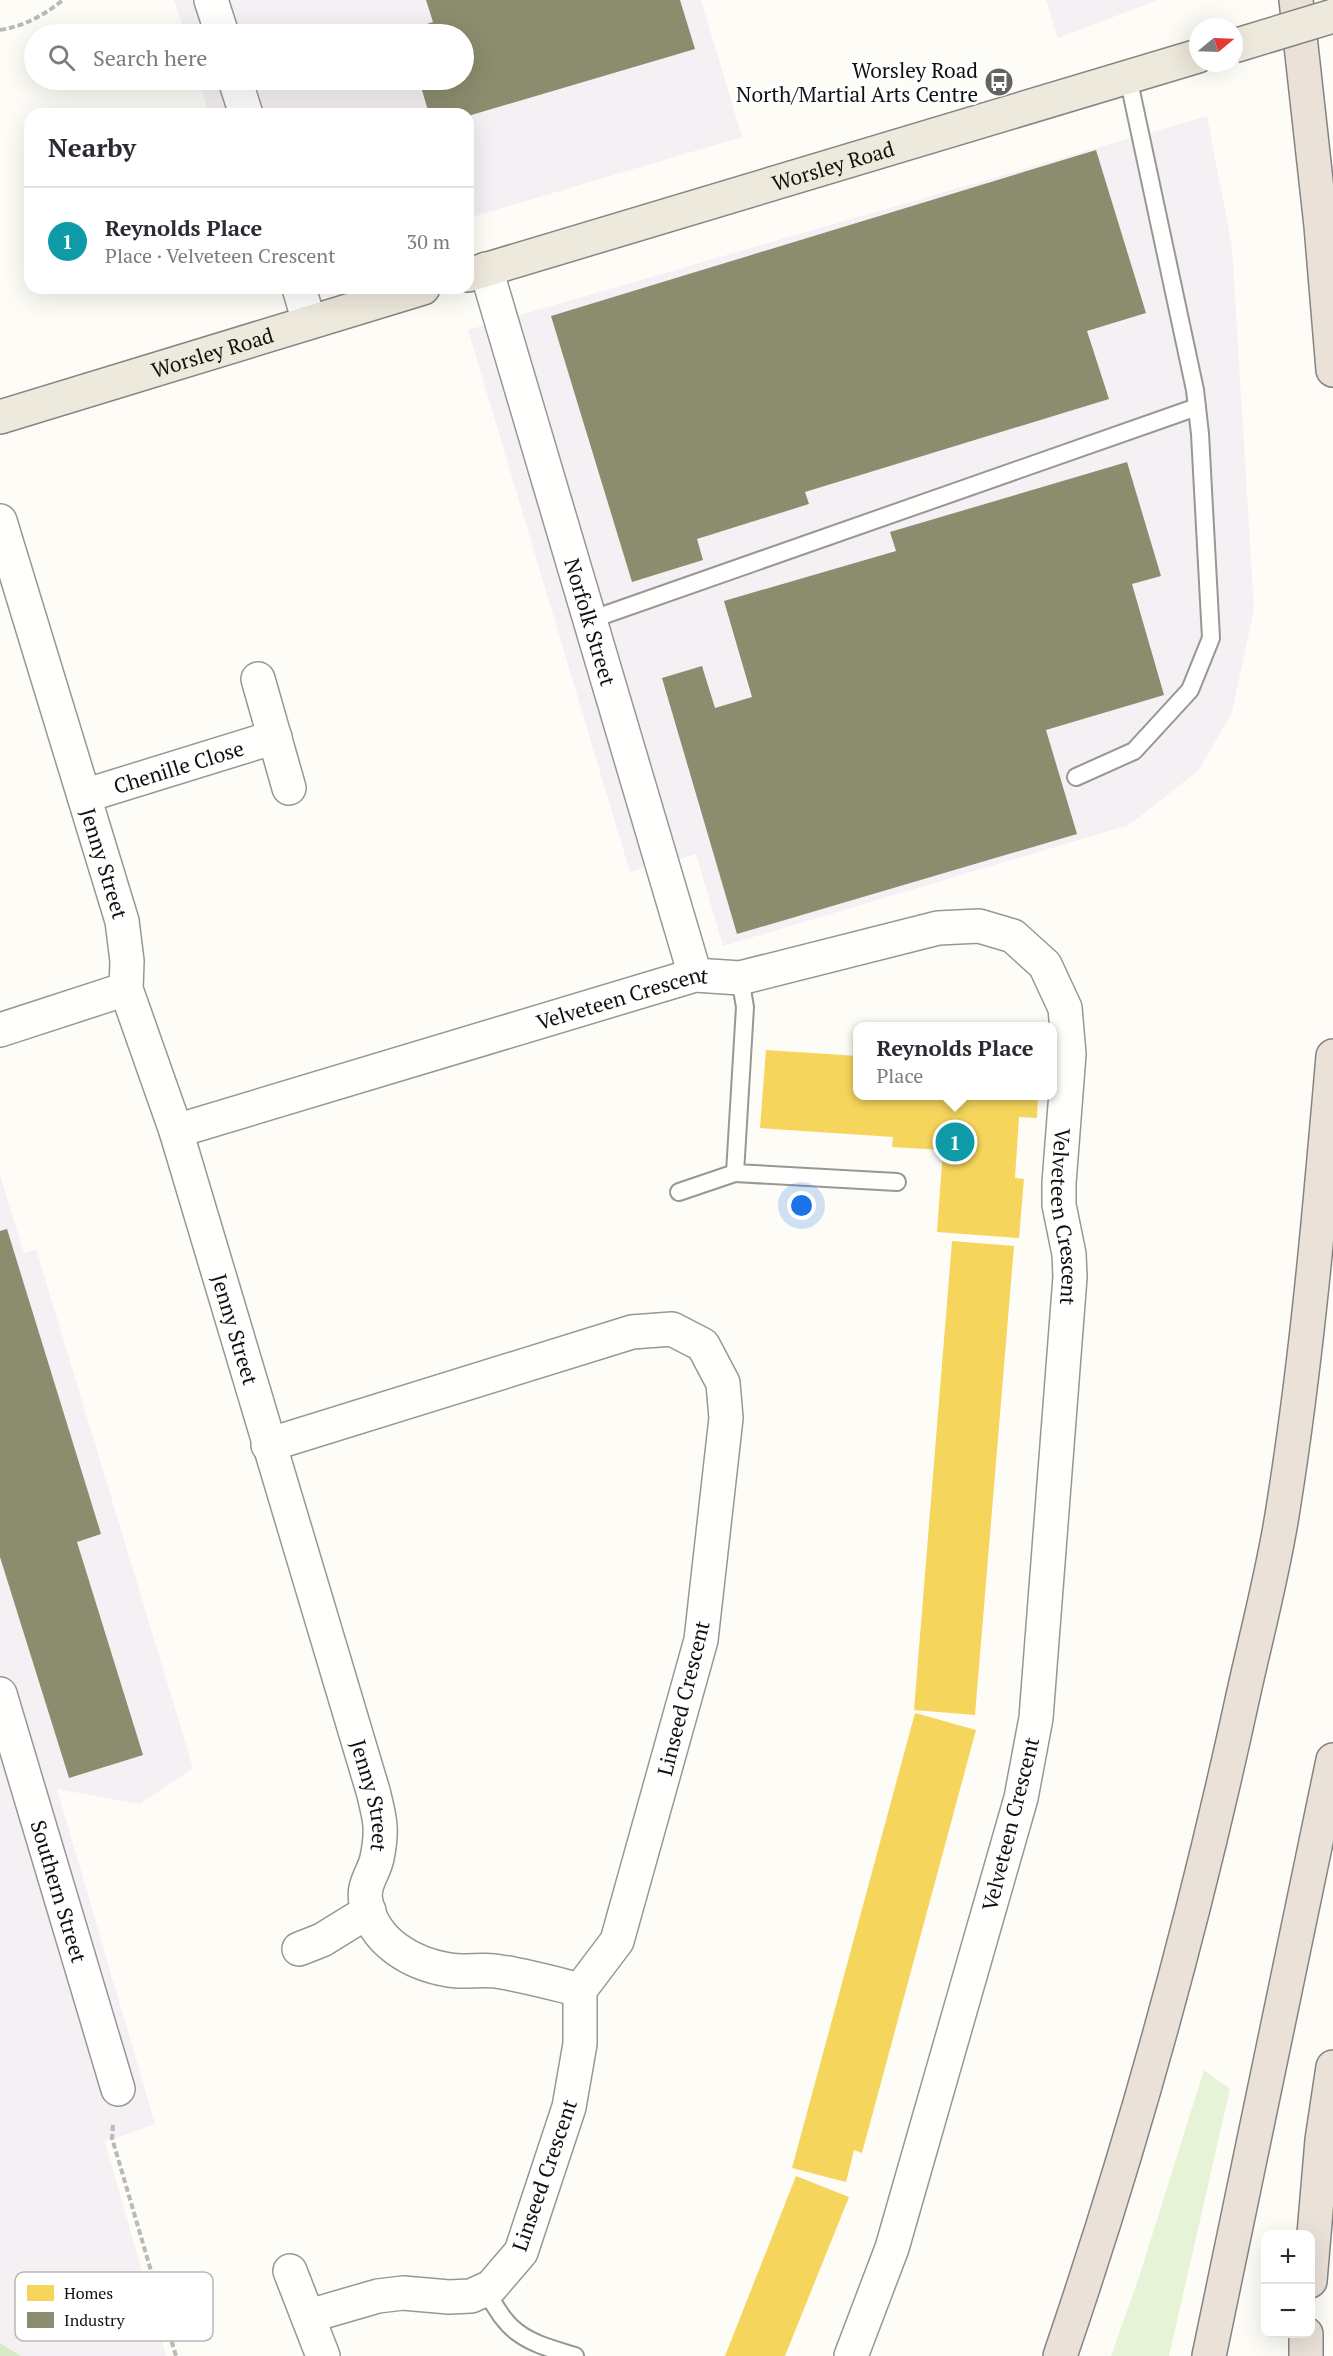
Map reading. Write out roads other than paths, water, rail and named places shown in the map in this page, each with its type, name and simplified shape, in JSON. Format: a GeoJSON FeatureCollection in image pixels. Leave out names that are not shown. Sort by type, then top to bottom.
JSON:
{"type":"FeatureCollection","features":[{"type":"Feature","properties":{"kind":"highway"},"geometry":{"type":"LineString","coordinates":[[1296,0],[1321,226],[1333,370]]}},
{"type":"Feature","properties":{"kind":"highway"},"geometry":{"type":"LineString","coordinates":[[1060,2356],[1082,2292],[1168,2003],[1215,1822],[1283,1512],[1312,1286],[1333,1056]]}},
{"type":"Feature","properties":{"kind":"highway"},"geometry":{"type":"LineString","coordinates":[[1209,2356],[1333,1760]]}},
{"type":"Feature","properties":{"kind":"highway"},"geometry":{"type":"LineString","coordinates":[[1315,2230],[1322,2140],[1333,2067]]}},
{"type":"Feature","properties":{"kind":"highway"},"geometry":{"type":"LineString","coordinates":[[1306,2338],[1306,2356]]}},
{"type":"Feature","properties":{"kind":"main road"},"geometry":{"type":"LineString","coordinates":[[1243,43],[1333,16]]}},
{"type":"Feature","properties":{"kind":"main road","name":"Worsley Road"},"geometry":{"type":"LineString","coordinates":[[477,272],[1189,60]]}},
{"type":"Feature","properties":{"kind":"main road","name":"Worsley Road"},"geometry":{"type":"LineString","coordinates":[[0,417],[403,294]]}},
{"type":"Feature","properties":{"kind":"street"},"geometry":{"type":"LineString","coordinates":[[211,0],[219,24]]}},
{"type":"Feature","properties":{"kind":"street"},"geometry":{"type":"LineString","coordinates":[[238,90],[244,108]]}},
{"type":"Feature","properties":{"kind":"street","name":"Norfolk Street"},"geometry":{"type":"LineString","coordinates":[[477,272],[590,620],[695,975]]}},
{"type":"Feature","properties":{"kind":"street"},"geometry":{"type":"LineString","coordinates":[[301,294],[309,322]]}},
{"type":"Feature","properties":{"kind":"street","name":"Jenny Street"},"geometry":{"type":"LineString","coordinates":[[0,521],[122,921],[127,961],[126,989],[176,1131],[382,1827],[376,1861],[367,1880],[365,1901],[373,1921],[384,1938],[417,1962],[451,1971],[493,1971],[580,1990]]}},
{"type":"Feature","properties":{"kind":"street"},"geometry":{"type":"LineString","coordinates":[[258,679],[289,788]]}},
{"type":"Feature","properties":{"kind":"street","name":"Chenille Close"},"geometry":{"type":"LineString","coordinates":[[84,796],[275,737]]}},
{"type":"Feature","properties":{"kind":"street","name":"Velveteen Crescent"},"geometry":{"type":"LineString","coordinates":[[176,1131],[695,975],[740,978],[938,928],[979,926],[1013,936],[1045,964],[1065,1008],[1069,1054],[1059,1205],[1069,1254],[1070,1277],[1036,1718],[1021,1798],[892,2248],[851,2356]]}},
{"type":"Feature","properties":{"kind":"street"},"geometry":{"type":"LineString","coordinates":[[0,1030],[126,989]]}},
{"type":"Feature","properties":{"kind":"street","name":"Linseed Crescent"},"geometry":{"type":"LineString","coordinates":[[268,1445],[632,1332],[672,1329],[703,1345],[723,1383],[726,1418],[701,1640],[616,1941],[580,1990],[580,2044],[569,2107],[522,2252],[485,2290]]}},
{"type":"Feature","properties":{"kind":"street","name":"Southern Street"},"geometry":{"type":"LineString","coordinates":[[0,1694],[118,2089]]}},
{"type":"Feature","properties":{"kind":"street"},"geometry":{"type":"LineString","coordinates":[[298,1949],[322,1940],[369,1911]]}},
{"type":"Feature","properties":{"kind":"street"},"geometry":{"type":"LineString","coordinates":[[290,2271],[323,2356]]}},
{"type":"Feature","properties":{"kind":"street"},"geometry":{"type":"LineString","coordinates":[[309,2316],[378,2296],[403,2293],[449,2297],[471,2296],[485,2290]]}},
{"type":"Feature","properties":{"kind":"lane"},"geometry":{"type":"LineString","coordinates":[[1076,777],[1134,751],[1190,690],[1211,638],[1195,390],[1128,77]]}},
{"type":"Feature","properties":{"kind":"lane"},"geometry":{"type":"LineString","coordinates":[[590,620],[1197,407]]}},
{"type":"Feature","properties":{"kind":"lane"},"geometry":{"type":"LineString","coordinates":[[735,1173],[745,1007],[740,978]]}},
{"type":"Feature","properties":{"kind":"lane"},"geometry":{"type":"LineString","coordinates":[[679,1192],[735,1173],[897,1182]]}},
{"type":"Feature","properties":{"kind":"lane"},"geometry":{"type":"LineString","coordinates":[[485,2290],[503,2318],[517,2332],[536,2343],[575,2356]]}},
{"type":"Feature","properties":{"kind":"place","name":"Worsley Road North/Martial Arts Centre"},"geometry":{"type":"Point","coordinates":[999,82]}},
{"type":"Feature","properties":{"kind":"place","name":"Reynolds Place"},"geometry":{"type":"Point","coordinates":[955,1142]}}]}
